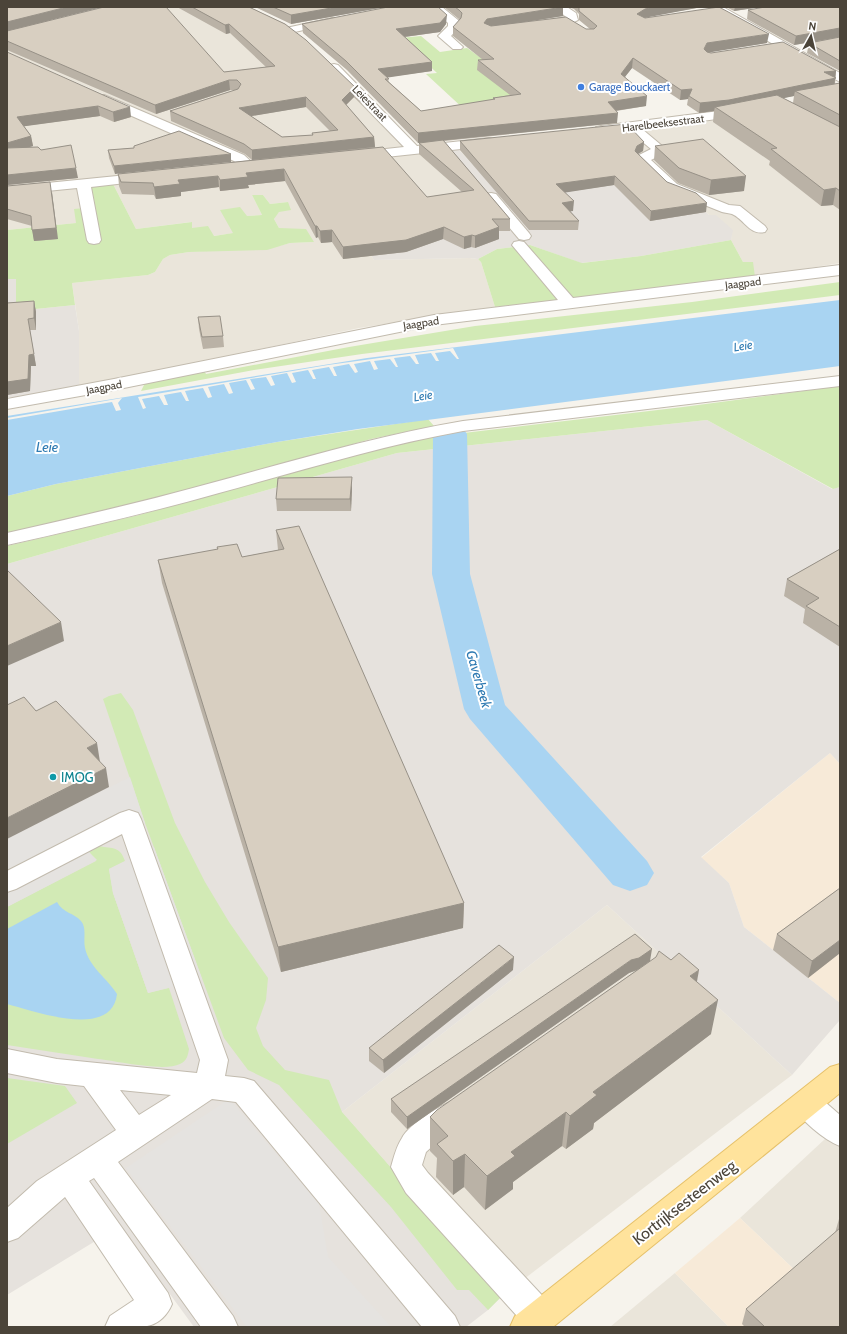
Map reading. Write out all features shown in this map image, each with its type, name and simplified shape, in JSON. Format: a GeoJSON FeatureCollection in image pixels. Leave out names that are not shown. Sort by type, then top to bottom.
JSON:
{"type":"FeatureCollection","features":[{"type":"Feature","properties":{"kind":"main road","name":"Kortrijksesteenweg"},"geometry":{"type":"LineString","coordinates":[[533,1322],[840,1076]]}},
{"type":"Feature","properties":{"kind":"street"},"geometry":{"type":"LineString","coordinates":[[435,7],[454,22],[453,27],[444,36],[457,47]]}},
{"type":"Feature","properties":{"kind":"street"},"geometry":{"type":"LineString","coordinates":[[530,26],[572,20],[572,15],[560,7]]}},
{"type":"Feature","properties":{"kind":"street"},"geometry":{"type":"LineString","coordinates":[[713,10],[733,17],[840,78]]}},
{"type":"Feature","properties":{"kind":"street"},"geometry":{"type":"LineString","coordinates":[[733,17],[749,14]]}},
{"type":"Feature","properties":{"kind":"street"},"geometry":{"type":"LineString","coordinates":[[290,30],[342,20]]}},
{"type":"Feature","properties":{"kind":"street"},"geometry":{"type":"LineString","coordinates":[[568,20],[579,28]]}},
{"type":"Feature","properties":{"kind":"street"},"geometry":{"type":"LineString","coordinates":[[278,23],[300,38]]}},
{"type":"Feature","properties":{"kind":"street"},"geometry":{"type":"LineString","coordinates":[[768,48],[812,47]]}},
{"type":"Feature","properties":{"kind":"street","name":"Leiestraat"},"geometry":{"type":"LineString","coordinates":[[328,62],[361,94],[414,150]]}},
{"type":"Feature","properties":{"kind":"street"},"geometry":{"type":"LineString","coordinates":[[92,93],[239,158],[250,167]]}},
{"type":"Feature","properties":{"kind":"street","name":"Harelbeeksestraat"},"geometry":{"type":"LineString","coordinates":[[586,132],[756,110]]}},
{"type":"Feature","properties":{"kind":"street"},"geometry":{"type":"LineString","coordinates":[[155,121],[169,116]]}},
{"type":"Feature","properties":{"kind":"street"},"geometry":{"type":"LineString","coordinates":[[632,127],[660,150],[642,159],[672,187],[727,209],[735,209],[760,230]]}},
{"type":"Feature","properties":{"kind":"street"},"geometry":{"type":"LineString","coordinates":[[345,157],[502,141]]}},
{"type":"Feature","properties":{"kind":"street"},"geometry":{"type":"LineString","coordinates":[[447,146],[461,162]]}},
{"type":"Feature","properties":{"kind":"street"},"geometry":{"type":"LineString","coordinates":[[234,168],[264,165]]}},
{"type":"Feature","properties":{"kind":"street"},"geometry":{"type":"LineString","coordinates":[[7,191],[162,176]]}},
{"type":"Feature","properties":{"kind":"street"},"geometry":{"type":"LineString","coordinates":[[83,184],[94,240]]}},
{"type":"Feature","properties":{"kind":"street"},"geometry":{"type":"LineString","coordinates":[[480,184],[570,304]]}},
{"type":"Feature","properties":{"kind":"street","name":"Jaagpad"},"geometry":{"type":"LineString","coordinates":[[7,404],[122,390],[176,372],[427,321],[840,270]]}},
{"type":"Feature","properties":{"kind":"street"},"geometry":{"type":"LineString","coordinates":[[7,539],[211,489],[364,446],[416,434],[463,426],[840,381]]}},
{"type":"Feature","properties":{"kind":"street"},"geometry":{"type":"LineString","coordinates":[[7,882],[129,819],[214,1060],[208,1086],[48,1191],[7,1228]]}},
{"type":"Feature","properties":{"kind":"street"},"geometry":{"type":"LineString","coordinates":[[7,1061],[57,1071],[244,1090],[443,1327]]}},
{"type":"Feature","properties":{"kind":"street"},"geometry":{"type":"LineString","coordinates":[[92,1074],[135,1134]]}},
{"type":"Feature","properties":{"kind":"street"},"geometry":{"type":"LineString","coordinates":[[477,1097],[413,1145],[406,1167],[417,1183],[533,1322]]}},
{"type":"Feature","properties":{"kind":"street"},"geometry":{"type":"LineString","coordinates":[[806,1104],[840,1133]]}},
{"type":"Feature","properties":{"kind":"street"},"geometry":{"type":"LineString","coordinates":[[98,1159],[221,1327]]}},
{"type":"Feature","properties":{"kind":"street"},"geometry":{"type":"LineString","coordinates":[[69,1177],[156,1304],[122,1327]]}},
{"type":"Feature","properties":{"kind":"shaded area"},"geometry":{"type":"Polygon","coordinates":[[[132,7],[237,7],[310,51],[405,148],[262,163],[7,52],[7,38],[132,7]]]}},
{"type":"Feature","properties":{"kind":"shaded area"},"geometry":{"type":"Polygon","coordinates":[[[7,60],[234,160],[234,163],[7,189],[7,60]]]}},
{"type":"Feature","properties":{"kind":"shaded area"},"geometry":{"type":"Polygon","coordinates":[[[739,117],[840,209],[840,263],[755,277],[743,262],[731,240],[732,230],[709,215],[686,195],[473,165],[459,150],[640,131],[739,117]]]}},
{"type":"Feature","properties":{"kind":"shaded area"},"geometry":{"type":"Polygon","coordinates":[[[459,150],[473,165],[607,181],[686,195],[709,215],[716,215],[733,230],[731,240],[641,256],[581,263],[530,245],[497,249],[478,259],[374,260],[325,186],[421,199],[463,192],[447,151],[459,150]]]}},
{"type":"Feature","properties":{"kind":"shaded area"},"geometry":{"type":"Polygon","coordinates":[[[441,151],[480,190],[421,199],[325,186],[374,260],[478,259],[481,262],[495,307],[359,328],[79,388],[79,331],[72,283],[148,275],[155,272],[163,259],[170,255],[189,252],[314,242],[279,228],[274,219],[288,202],[270,204],[263,195],[252,195],[262,215],[247,216],[234,233],[213,236],[191,228],[191,222],[136,229],[113,184],[441,151]]]}},
{"type":"Feature","properties":{"kind":"shaded area"},"geometry":{"type":"Polygon","coordinates":[[[80,187],[85,208],[76,223],[7,230],[7,194],[80,187]]]}},
{"type":"Feature","properties":{"kind":"shaded area"},"geometry":{"type":"Polygon","coordinates":[[[16,278],[16,311],[75,305],[79,331],[79,388],[19,397],[7,397],[7,279],[16,278]]]}},
{"type":"Feature","properties":{"kind":"shaded area"},"geometry":{"type":"Polygon","coordinates":[[[707,420],[832,489],[840,487],[840,764],[830,753],[701,857],[729,883],[744,927],[840,1003],[840,1020],[792,1075],[607,905],[342,1112],[503,1295],[488,1310],[466,1327],[194,1327],[120,1226],[7,1295],[7,564],[397,453],[707,420]]]}},
{"type":"Feature","properties":{"kind":"shaded area"},"geometry":{"type":"Polygon","coordinates":[[[830,753],[840,764],[840,1003],[744,927],[729,883],[701,858],[830,753]]]}},
{"type":"Feature","properties":{"kind":"shaded area"},"geometry":{"type":"Polygon","coordinates":[[[130,777],[145,823],[89,852],[97,860],[7,907],[7,839],[130,777]]]}},
{"type":"Feature","properties":{"kind":"shaded area"},"geometry":{"type":"Polygon","coordinates":[[[154,847],[202,979],[148,993],[113,893],[109,869],[154,847]]]}},
{"type":"Feature","properties":{"kind":"shaded area"},"geometry":{"type":"Polygon","coordinates":[[[607,905],[792,1075],[503,1295],[342,1112],[607,905]]]}},
{"type":"Feature","properties":{"kind":"shaded area"},"geometry":{"type":"Polygon","coordinates":[[[229,1099],[319,1204],[328,1257],[391,1327],[247,1327],[126,1168],[229,1099]]]}},
{"type":"Feature","properties":{"kind":"shaded area"},"geometry":{"type":"Polygon","coordinates":[[[840,1125],[840,1313],[740,1218],[840,1125]]]}},
{"type":"Feature","properties":{"kind":"shaded area"},"geometry":{"type":"Polygon","coordinates":[[[740,1218],[840,1313],[840,1327],[729,1327],[675,1273],[740,1218]]]}},
{"type":"Feature","properties":{"kind":"shaded area"},"geometry":{"type":"Polygon","coordinates":[[[675,1273],[729,1327],[610,1327],[675,1273]]]}},
{"type":"Feature","properties":{"kind":"green space"},"geometry":{"type":"Polygon","coordinates":[[[421,36],[440,52],[467,48],[495,68],[520,102],[466,111],[426,74],[437,73],[400,38],[421,36]]]}},
{"type":"Feature","properties":{"kind":"green space"},"geometry":{"type":"Polygon","coordinates":[[[113,184],[136,229],[192,222],[192,228],[208,226],[214,236],[233,233],[220,210],[240,207],[247,216],[262,215],[252,195],[263,195],[270,204],[288,202],[291,210],[279,212],[274,219],[279,228],[306,229],[314,242],[290,243],[267,250],[189,252],[170,255],[163,259],[155,272],[148,275],[72,283],[75,305],[16,311],[16,279],[7,279],[7,230],[76,223],[74,209],[85,208],[80,187],[113,184]]]}},
{"type":"Feature","properties":{"kind":"green space"},"geometry":{"type":"Polygon","coordinates":[[[731,240],[743,262],[753,262],[755,277],[495,307],[481,262],[478,259],[497,249],[530,245],[582,263],[641,256],[731,240]]]}},
{"type":"Feature","properties":{"kind":"green space"},"geometry":{"type":"Polygon","coordinates":[[[840,282],[840,295],[362,354],[254,370],[141,391],[145,383],[203,369],[206,374],[349,347],[475,326],[692,302],[840,282]]]}},
{"type":"Feature","properties":{"kind":"green space"},"geometry":{"type":"Polygon","coordinates":[[[840,386],[840,487],[833,489],[707,420],[397,453],[7,564],[7,546],[139,515],[413,439],[683,407],[840,386]]]}},
{"type":"Feature","properties":{"kind":"green space"},"geometry":{"type":"Polygon","coordinates":[[[428,419],[434,426],[371,439],[157,499],[7,534],[7,496],[56,484],[277,442],[428,419]]]}},
{"type":"Feature","properties":{"kind":"green space"},"geometry":{"type":"Polygon","coordinates":[[[121,693],[133,710],[175,823],[205,882],[229,922],[268,978],[266,1000],[256,1028],[263,1046],[285,1070],[329,1080],[342,1112],[503,1295],[488,1310],[469,1290],[457,1290],[391,1207],[279,1085],[248,1070],[224,1038],[145,823],[103,699],[121,693]]]}},
{"type":"Feature","properties":{"kind":"green space"},"geometry":{"type":"Polygon","coordinates":[[[99,846],[118,850],[125,861],[109,869],[113,893],[148,993],[169,988],[189,1049],[186,1060],[180,1064],[163,1067],[140,1065],[7,1045],[7,907],[96,861],[89,852],[99,846]]]}},
{"type":"Feature","properties":{"kind":"green space"},"geometry":{"type":"Polygon","coordinates":[[[7,1078],[65,1086],[77,1103],[7,1144],[7,1078]]]}},
{"type":"Feature","properties":{"kind":"water","name":"Leie"},"geometry":{"type":"Polygon","coordinates":[[[840,300],[840,366],[358,429],[277,442],[56,484],[7,496],[7,416],[367,358],[840,300]]]}},
{"type":"Feature","properties":{"kind":"water"},"geometry":{"type":"Polygon","coordinates":[[[57,902],[59,906],[75,916],[83,924],[84,945],[87,955],[94,967],[117,994],[112,1008],[102,1016],[87,1019],[70,1019],[35,1012],[7,1004],[7,929],[57,902]]]}},
{"type":"Feature","properties":{"kind":"pier"},"geometry":{"type":"Polygon","coordinates":[[[453,348],[459,359],[457,359],[450,351],[435,353],[439,361],[436,361],[431,353],[415,355],[419,364],[416,364],[410,356],[394,358],[398,367],[396,367],[390,359],[374,361],[378,369],[374,370],[370,361],[354,364],[358,372],[355,373],[349,364],[333,367],[337,376],[334,376],[329,367],[312,370],[316,379],[313,379],[308,370],[292,373],[296,382],[292,383],[287,373],[271,376],[275,385],[271,386],[266,377],[250,379],[255,389],[251,390],[246,380],[229,383],[233,393],[229,394],[224,384],[208,387],[212,397],[208,398],[203,388],[185,391],[189,401],[186,401],[181,392],[164,395],[168,405],[164,405],[159,396],[142,399],[146,408],[143,409],[138,397],[328,365],[453,348]]]}},
{"type":"Feature","properties":{"kind":"pier"},"geometry":{"type":"Polygon","coordinates":[[[122,398],[118,403],[121,410],[116,411],[112,402],[7,420],[7,418],[122,398]]]}},
{"type":"Feature","properties":{"kind":"building"},"geometry":{"type":"Polygon","coordinates":[[[7,7],[67,7],[7,22],[7,7]]]}},
{"type":"Feature","properties":{"kind":"building"},"geometry":{"type":"Polygon","coordinates":[[[104,7],[166,7],[224,72],[275,66],[229,24],[225,25],[192,7],[249,7],[285,24],[306,40],[356,88],[362,95],[354,88],[342,100],[374,137],[252,150],[244,144],[170,111],[238,89],[241,84],[237,80],[229,80],[155,105],[7,41],[7,31],[104,7]],[[306,97],[239,108],[282,137],[313,135],[312,133],[338,130],[306,97]]]}},
{"type":"Feature","properties":{"kind":"building"},"geometry":{"type":"Polygon","coordinates":[[[273,7],[337,7],[291,15],[273,7]]]}},
{"type":"Feature","properties":{"kind":"building"},"geometry":{"type":"Polygon","coordinates":[[[388,7],[438,7],[447,15],[440,23],[396,29],[432,62],[378,69],[389,79],[385,79],[421,111],[521,94],[478,60],[494,59],[453,27],[461,18],[462,13],[455,7],[563,7],[487,19],[484,23],[491,26],[566,17],[586,29],[594,29],[597,26],[579,11],[579,7],[654,7],[645,9],[637,14],[645,18],[719,7],[769,34],[707,43],[704,49],[707,52],[711,53],[783,42],[836,71],[824,72],[836,78],[729,100],[700,103],[689,96],[692,89],[681,90],[633,58],[621,74],[647,96],[608,102],[618,113],[418,133],[346,61],[302,24],[388,7]]]}},
{"type":"Feature","properties":{"kind":"building"},"geometry":{"type":"Polygon","coordinates":[[[765,7],[840,7],[840,28],[796,36],[748,10],[765,7]]]}},
{"type":"Feature","properties":{"kind":"building"},"geometry":{"type":"Polygon","coordinates":[[[840,37],[840,61],[809,43],[840,37]]]}},
{"type":"Feature","properties":{"kind":"building"},"geometry":{"type":"Polygon","coordinates":[[[7,52],[130,107],[113,112],[98,106],[17,117],[31,136],[7,143],[7,52]]]}},
{"type":"Feature","properties":{"kind":"building"},"geometry":{"type":"Polygon","coordinates":[[[840,83],[840,115],[795,91],[840,83]]]}},
{"type":"Feature","properties":{"kind":"building"},"geometry":{"type":"Polygon","coordinates":[[[777,95],[840,127],[840,191],[836,188],[824,190],[771,149],[777,148],[715,107],[777,95]]]}},
{"type":"Feature","properties":{"kind":"building"},"geometry":{"type":"Polygon","coordinates":[[[627,124],[644,142],[637,146],[635,151],[667,182],[696,193],[707,203],[651,211],[615,176],[556,184],[574,201],[562,203],[579,221],[529,221],[460,141],[627,124]]]}},
{"type":"Feature","properties":{"kind":"building"},"geometry":{"type":"Polygon","coordinates":[[[179,131],[231,154],[114,166],[108,150],[134,148],[134,146],[179,131]]]}},
{"type":"Feature","properties":{"kind":"building"},"geometry":{"type":"Polygon","coordinates":[[[703,139],[746,176],[711,180],[679,168],[655,146],[703,139]]]}},
{"type":"Feature","properties":{"kind":"building"},"geometry":{"type":"Polygon","coordinates":[[[443,140],[510,219],[492,219],[499,227],[475,236],[472,235],[464,237],[444,227],[406,240],[343,247],[332,230],[320,231],[317,226],[315,226],[284,169],[246,173],[248,177],[220,180],[218,176],[178,180],[180,184],[154,187],[153,183],[121,182],[118,174],[383,147],[427,197],[474,190],[419,143],[443,140]]]}},
{"type":"Feature","properties":{"kind":"building"},"geometry":{"type":"Polygon","coordinates":[[[71,145],[76,168],[7,175],[7,148],[38,147],[41,150],[71,145]]]}},
{"type":"Feature","properties":{"kind":"building"},"geometry":{"type":"Polygon","coordinates":[[[50,182],[56,228],[32,230],[31,216],[7,209],[7,186],[50,182]]]}},
{"type":"Feature","properties":{"kind":"building"},"geometry":{"type":"Polygon","coordinates":[[[34,301],[34,318],[28,319],[34,354],[29,355],[28,379],[7,382],[7,303],[34,301]]]}},
{"type":"Feature","properties":{"kind":"building"},"geometry":{"type":"Polygon","coordinates":[[[220,316],[223,336],[202,337],[198,317],[220,316]]]}},
{"type":"Feature","properties":{"kind":"building"},"geometry":{"type":"Polygon","coordinates":[[[352,477],[350,499],[276,499],[278,478],[352,477]]]}},
{"type":"Feature","properties":{"kind":"building"},"geometry":{"type":"Polygon","coordinates":[[[299,526],[464,903],[278,947],[158,560],[237,544],[242,557],[284,549],[276,530],[299,526]]]}},
{"type":"Feature","properties":{"kind":"building"},"geometry":{"type":"Polygon","coordinates":[[[840,549],[840,627],[806,606],[819,598],[787,579],[840,549]]]}},
{"type":"Feature","properties":{"kind":"building"},"geometry":{"type":"Polygon","coordinates":[[[7,570],[61,622],[7,646],[7,570]]]}},
{"type":"Feature","properties":{"kind":"building","name":"IMOG"},"geometry":{"type":"Polygon","coordinates":[[[24,697],[36,711],[56,701],[97,743],[87,748],[106,768],[7,818],[7,705],[24,697]]]}},
{"type":"Feature","properties":{"kind":"building"},"geometry":{"type":"Polygon","coordinates":[[[840,888],[840,940],[812,961],[777,934],[840,888]]]}},
{"type":"Feature","properties":{"kind":"building"},"geometry":{"type":"Polygon","coordinates":[[[635,934],[652,949],[639,958],[631,960],[407,1117],[391,1099],[635,934]]]}},
{"type":"Feature","properties":{"kind":"building"},"geometry":{"type":"Polygon","coordinates":[[[499,945],[514,957],[383,1060],[369,1048],[499,945]]]}},
{"type":"Feature","properties":{"kind":"building"},"geometry":{"type":"Polygon","coordinates":[[[659,951],[671,960],[679,953],[699,970],[690,976],[718,1000],[593,1092],[597,1095],[570,1116],[566,1112],[511,1152],[515,1156],[487,1176],[465,1154],[453,1161],[437,1144],[448,1136],[430,1117],[437,1110],[656,957],[659,951]]]}},
{"type":"Feature","properties":{"kind":"building"},"geometry":{"type":"Polygon","coordinates":[[[840,1228],[840,1327],[765,1327],[746,1309],[840,1228]]]}},
{"type":"Feature","properties":{"kind":"waterway","name":"Gaverbeek"},"geometry":{"type":"LineString","coordinates":[[450,434],[451,574],[485,709],[630,873]]}},
{"type":"Feature","properties":{"kind":"place","name":"Garage Bouckaert"},"geometry":{"type":"Point","coordinates":[581,87]}},
{"type":"Feature","properties":{"kind":"place","name":"IMOG"},"geometry":{"type":"Point","coordinates":[53,777]}}]}
